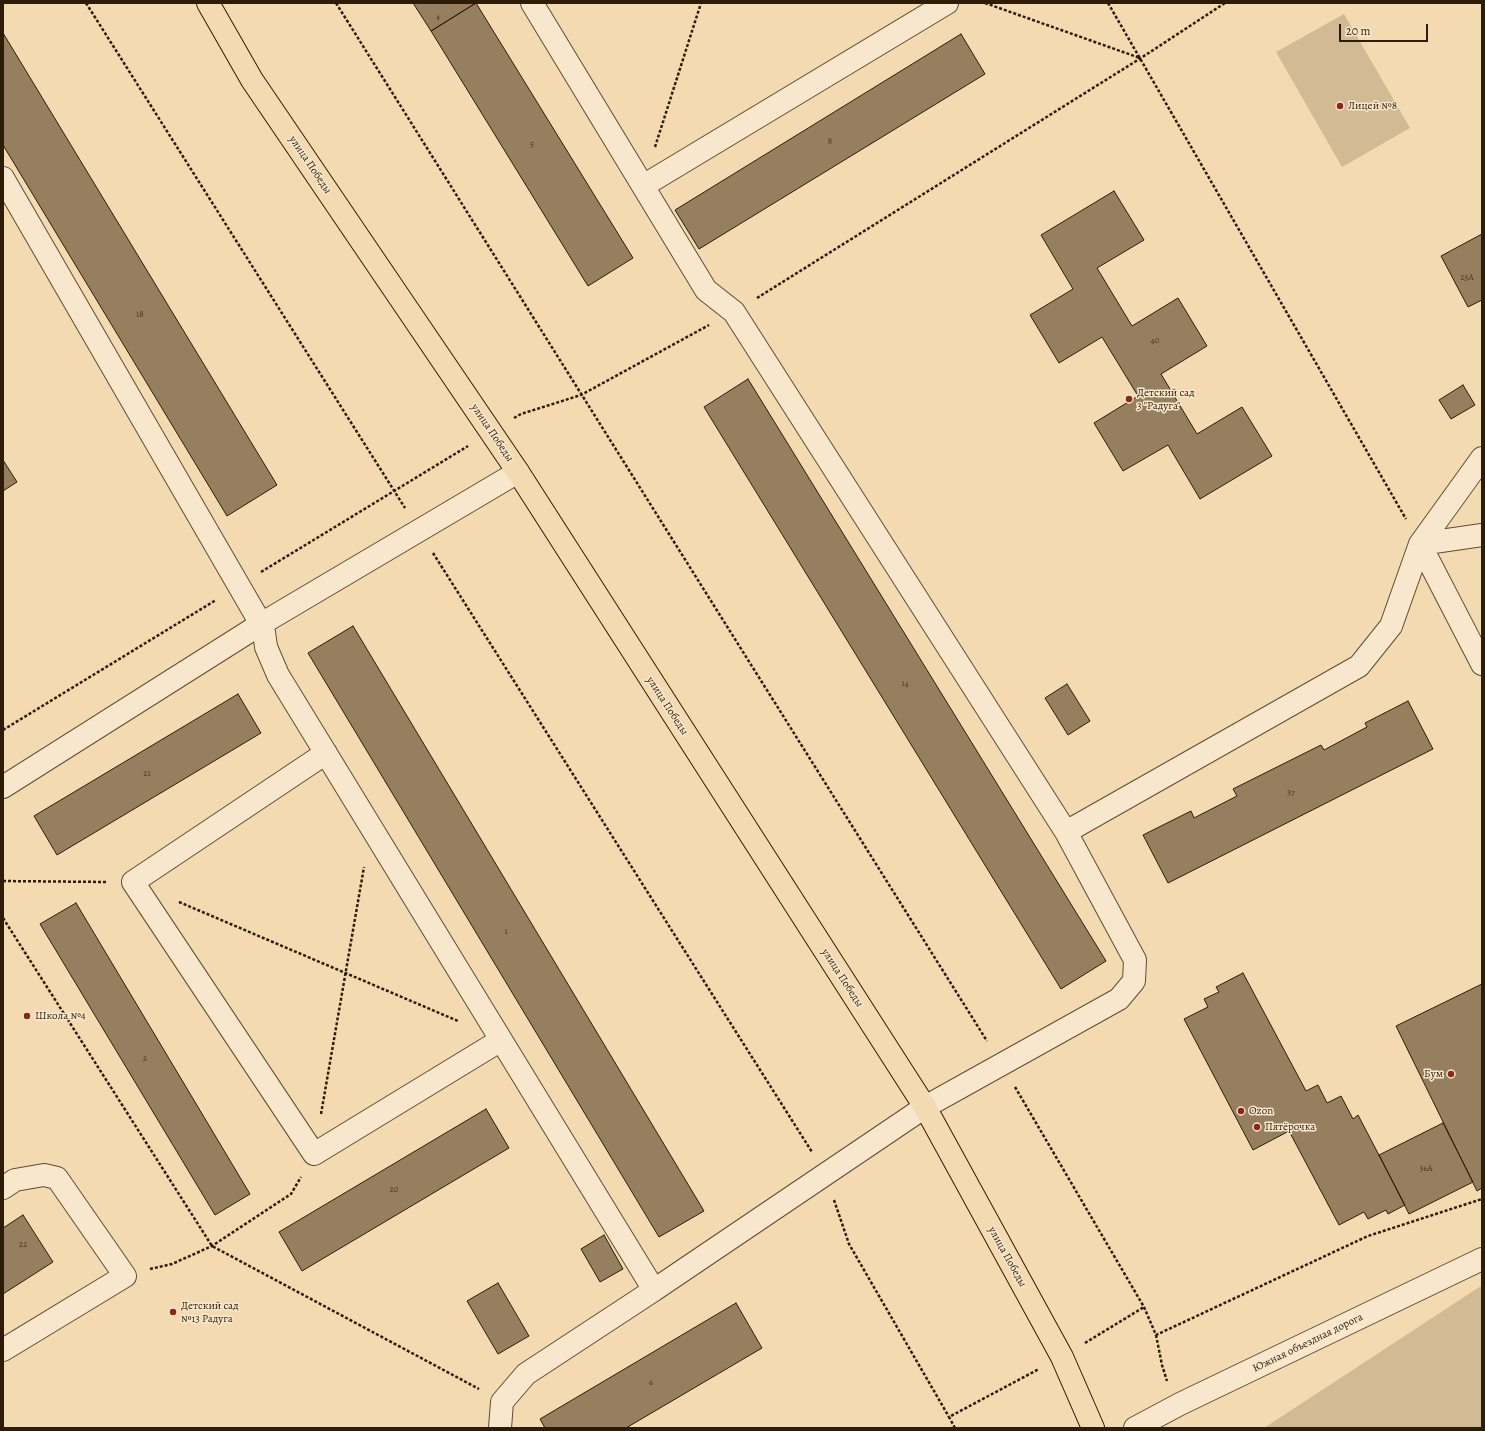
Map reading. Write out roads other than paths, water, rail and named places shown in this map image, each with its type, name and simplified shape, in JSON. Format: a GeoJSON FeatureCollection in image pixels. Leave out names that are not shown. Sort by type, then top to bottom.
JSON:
{"type":"FeatureCollection","features":[{"type":"Feature","properties":{"kind":"main road","name":"улица Победы"},"geometry":{"type":"LineString","coordinates":[[208,3],[252,80],[518,472],[924,1107],[1062,1357],[1093,1428]]}},
{"type":"Feature","properties":{"kind":"street"},"geometry":{"type":"LineString","coordinates":[[500,1428],[502,1402],[526,1374],[654,1290],[924,1107],[1119,999],[1134,980],[1134,960],[1066,832],[734,312],[706,290],[532,3]]}},
{"type":"Feature","properties":{"kind":"street"},"geometry":{"type":"LineString","coordinates":[[643,186],[947,3]]}},
{"type":"Feature","properties":{"kind":"street"},"geometry":{"type":"LineString","coordinates":[[3,178],[261,624],[264,632],[266,647],[278,675],[654,1290]]}},
{"type":"Feature","properties":{"kind":"street"},"geometry":{"type":"LineString","coordinates":[[1066,832],[1358,666],[1391,626],[1420,544],[1482,458]]}},
{"type":"Feature","properties":{"kind":"street"},"geometry":{"type":"LineString","coordinates":[[3,787],[261,624],[518,472]]}},
{"type":"Feature","properties":{"kind":"street"},"geometry":{"type":"LineString","coordinates":[[1420,544],[1482,535]]}},
{"type":"Feature","properties":{"kind":"street"},"geometry":{"type":"LineString","coordinates":[[1420,544],[1482,664]]}},
{"type":"Feature","properties":{"kind":"street"},"geometry":{"type":"LineString","coordinates":[[326,753],[133,882],[314,1154],[501,1040]]}},
{"type":"Feature","properties":{"kind":"street"},"geometry":{"type":"LineString","coordinates":[[3,1188],[15,1180],[44,1175],[57,1178],[125,1276],[3,1350]]}},
{"type":"Feature","properties":{"kind":"street","name":"Южная объездная дорога"},"geometry":{"type":"LineString","coordinates":[[1134,1428],[1482,1259]]}},
{"type":"Feature","properties":{"kind":"place","name":"Лицей №8"},"geometry":{"type":"Point","coordinates":[1340,106]}},
{"type":"Feature","properties":{"kind":"place","name":"Детский сад 3 \"Радуга\""},"geometry":{"type":"Point","coordinates":[1129,399]}},
{"type":"Feature","properties":{"kind":"place","name":"Школа №4"},"geometry":{"type":"Point","coordinates":[27,1016]}},
{"type":"Feature","properties":{"kind":"place","name":"Бум"},"geometry":{"type":"Point","coordinates":[1451,1074]}},
{"type":"Feature","properties":{"kind":"place","name":"Ozon"},"geometry":{"type":"Point","coordinates":[1241,1111]}},
{"type":"Feature","properties":{"kind":"place","name":"Пятёрочка"},"geometry":{"type":"Point","coordinates":[1257,1127]}},
{"type":"Feature","properties":{"kind":"place","name":"Детский сад №13 Радуга"},"geometry":{"type":"Point","coordinates":[173,1312]}}]}
